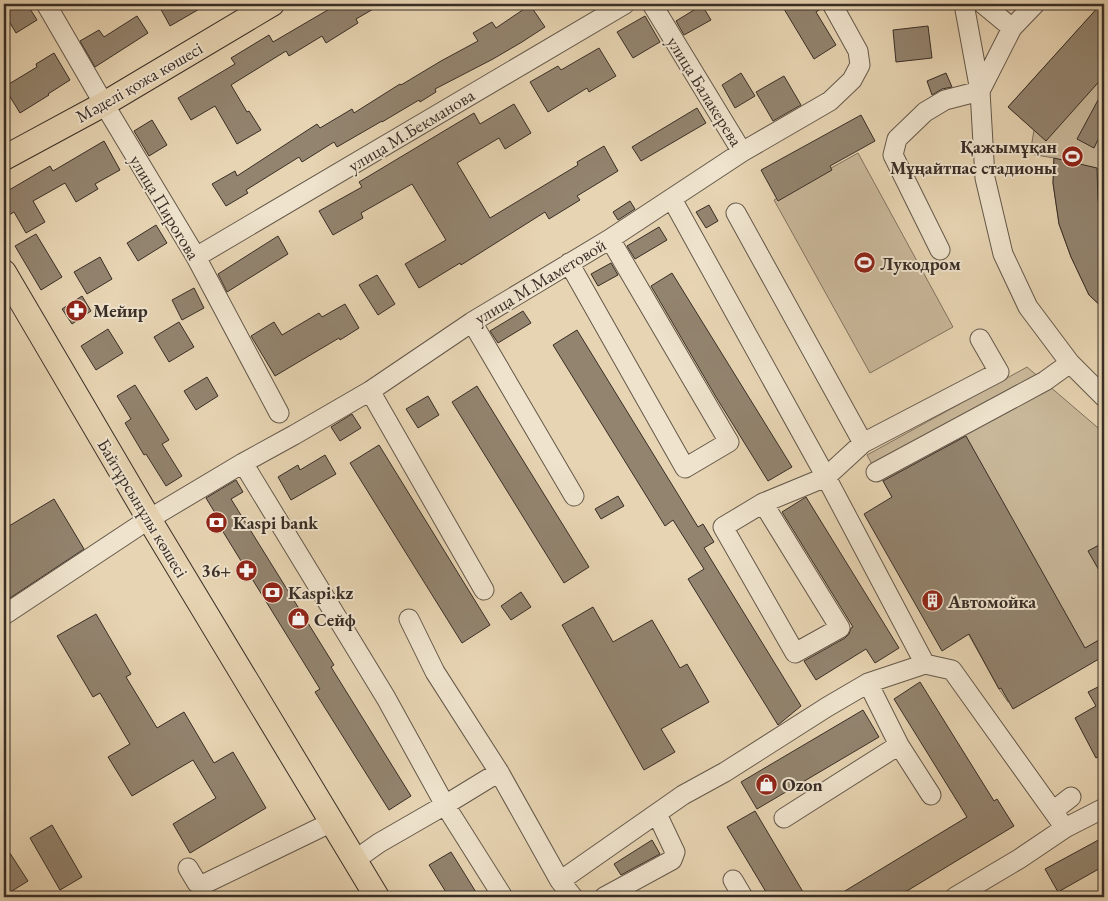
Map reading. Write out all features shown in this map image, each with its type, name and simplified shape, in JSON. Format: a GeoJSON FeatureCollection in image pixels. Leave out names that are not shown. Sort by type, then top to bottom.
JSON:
{"type":"FeatureCollection","features":[{"type":"Feature","properties":{"kind":"main road","name":"Мәделі қожа көшесі"},"geometry":{"type":"LineString","coordinates":[[4,158],[104,104],[272,4]]}},
{"type":"Feature","properties":{"kind":"main road","name":"Байтұрсынұлы көшесі"},"geometry":{"type":"LineString","coordinates":[[4,272],[10,297],[149,519],[377,897]]}},
{"type":"Feature","properties":{"kind":"street","name":"улица Пирогова"},"geometry":{"type":"LineString","coordinates":[[46,4],[196,257],[279,413]]}},
{"type":"Feature","properties":{"kind":"street","name":"улица М.Бекманова"},"geometry":{"type":"LineString","coordinates":[[196,257],[625,4]]}},
{"type":"Feature","properties":{"kind":"street","name":"улица Балакерева"},"geometry":{"type":"LineString","coordinates":[[652,4],[742,152]]}},
{"type":"Feature","properties":{"kind":"street","name":"улица М.Маметовой"},"geometry":{"type":"LineString","coordinates":[[4,615],[149,519],[370,391],[472,322],[610,239],[742,152],[830,101],[852,80],[860,65],[858,51],[832,4]]}},
{"type":"Feature","properties":{"kind":"street"},"geometry":{"type":"LineString","coordinates":[[964,4],[980,91],[986,178],[1003,254],[1028,307],[1070,363],[1104,396]]}},
{"type":"Feature","properties":{"kind":"street"},"geometry":{"type":"LineString","coordinates":[[983,4],[1012,28]]}},
{"type":"Feature","properties":{"kind":"street"},"geometry":{"type":"LineString","coordinates":[[940,250],[893,155],[897,139],[925,112],[945,100],[980,91],[1012,28],[1035,4]]}},
{"type":"Feature","properties":{"kind":"street"},"geometry":{"type":"LineString","coordinates":[[672,199],[826,477],[925,664]]}},
{"type":"Feature","properties":{"kind":"street"},"geometry":{"type":"LineString","coordinates":[[736,213],[863,443]]}},
{"type":"Feature","properties":{"kind":"street"},"geometry":{"type":"LineString","coordinates":[[569,263],[685,468],[729,442],[610,239]]}},
{"type":"Feature","properties":{"kind":"street"},"geometry":{"type":"LineString","coordinates":[[472,322],[574,496]]}},
{"type":"Feature","properties":{"kind":"street"},"geometry":{"type":"LineString","coordinates":[[763,503],[840,628],[795,653],[723,527],[763,503],[826,477],[863,443],[999,372],[980,339]]}},
{"type":"Feature","properties":{"kind":"street"},"geometry":{"type":"LineString","coordinates":[[876,472],[1045,382],[1070,363]]}},
{"type":"Feature","properties":{"kind":"street"},"geometry":{"type":"LineString","coordinates":[[370,391],[484,590]]}},
{"type":"Feature","properties":{"kind":"street"},"geometry":{"type":"LineString","coordinates":[[243,463],[386,698],[445,805],[503,897]]}},
{"type":"Feature","properties":{"kind":"street"},"geometry":{"type":"LineString","coordinates":[[409,619],[435,672],[499,772],[560,881],[573,897]]}},
{"type":"Feature","properties":{"kind":"street"},"geometry":{"type":"LineString","coordinates":[[560,881],[683,795],[725,772],[827,707],[868,683],[925,664],[952,670],[1065,828]]}},
{"type":"Feature","properties":{"kind":"street"},"geometry":{"type":"LineString","coordinates":[[868,683],[899,745],[931,795]]}},
{"type":"Feature","properties":{"kind":"street"},"geometry":{"type":"LineString","coordinates":[[784,818],[899,745]]}},
{"type":"Feature","properties":{"kind":"street"},"geometry":{"type":"LineString","coordinates":[[355,860],[379,843],[499,772]]}},
{"type":"Feature","properties":{"kind":"street"},"geometry":{"type":"LineString","coordinates":[[1053,811],[1071,797]]}},
{"type":"Feature","properties":{"kind":"street"},"geometry":{"type":"LineString","coordinates":[[955,897],[1019,859],[1065,828],[1104,808]]}},
{"type":"Feature","properties":{"kind":"street"},"geometry":{"type":"LineString","coordinates":[[604,897],[672,860],[675,852],[657,814]]}},
{"type":"Feature","properties":{"kind":"street"},"geometry":{"type":"LineString","coordinates":[[188,868],[197,883],[202,885],[332,822]]}},
{"type":"Feature","properties":{"kind":"shaded area","name":"Қажымұқан Мұңайтпас стадионы"},"geometry":{"type":"Polygon","coordinates":[[[1101,4],[1104,4],[1104,309],[1089,295],[1071,257],[1059,224],[1053,183],[1054,158],[1030,154],[1034,130],[1008,107],[1101,4]]]}},
{"type":"Feature","properties":{"kind":"shaded area","name":"Лукодром"},"geometry":{"type":"Polygon","coordinates":[[[858,153],[953,327],[870,373],[774,200],[858,153]]]}},
{"type":"Feature","properties":{"kind":"shaded area"},"geometry":{"type":"Polygon","coordinates":[[[1027,367],[1104,433],[1104,639],[1008,702],[867,455],[1027,367]]]}},
{"type":"Feature","properties":{"kind":"building"},"geometry":{"type":"Polygon","coordinates":[[[4,4],[27,4],[37,20],[16,33],[4,13],[4,4]]]}},
{"type":"Feature","properties":{"kind":"building"},"geometry":{"type":"Polygon","coordinates":[[[158,4],[208,4],[170,26],[158,4]]]}},
{"type":"Feature","properties":{"kind":"building"},"geometry":{"type":"Polygon","coordinates":[[[338,4],[382,4],[356,19],[358,23],[326,43],[322,36],[289,56],[286,51],[231,85],[247,112],[249,111],[261,130],[237,144],[215,106],[191,120],[178,98],[235,64],[231,58],[269,35],[273,42],[338,4]]]}},
{"type":"Feature","properties":{"kind":"building"},"geometry":{"type":"Polygon","coordinates":[[[781,4],[821,4],[822,8],[816,12],[836,45],[814,59],[781,4]]]}},
{"type":"Feature","properties":{"kind":"building"},"geometry":{"type":"Polygon","coordinates":[[[1101,4],[1104,4],[1104,76],[1046,141],[1008,107],[1101,4]]]}},
{"type":"Feature","properties":{"kind":"building"},"geometry":{"type":"Polygon","coordinates":[[[530,5],[545,27],[493,59],[435,89],[436,92],[420,102],[419,100],[337,147],[334,142],[302,162],[299,157],[246,190],[248,193],[226,206],[212,184],[235,171],[237,176],[317,124],[320,128],[352,109],[354,113],[400,84],[478,41],[473,33],[492,22],[496,28],[530,5]]]}},
{"type":"Feature","properties":{"kind":"building"},"geometry":{"type":"Polygon","coordinates":[[[702,5],[711,20],[684,35],[676,21],[702,5]]]}},
{"type":"Feature","properties":{"kind":"building"},"geometry":{"type":"Polygon","coordinates":[[[137,16],[148,33],[95,67],[80,41],[99,30],[104,37],[137,16]]]}},
{"type":"Feature","properties":{"kind":"building"},"geometry":{"type":"Polygon","coordinates":[[[645,16],[660,42],[633,58],[617,32],[645,16]]]}},
{"type":"Feature","properties":{"kind":"building"},"geometry":{"type":"Polygon","coordinates":[[[928,26],[932,58],[896,62],[893,30],[928,26]]]}},
{"type":"Feature","properties":{"kind":"building"},"geometry":{"type":"Polygon","coordinates":[[[599,48],[616,76],[589,92],[587,88],[548,112],[530,82],[558,66],[561,70],[599,48]]]}},
{"type":"Feature","properties":{"kind":"building"},"geometry":{"type":"Polygon","coordinates":[[[54,53],[70,80],[20,113],[4,87],[37,67],[36,64],[54,53]]]}},
{"type":"Feature","properties":{"kind":"building"},"geometry":{"type":"Polygon","coordinates":[[[741,73],[755,96],[735,108],[722,85],[741,73]]]}},
{"type":"Feature","properties":{"kind":"building"},"geometry":{"type":"Polygon","coordinates":[[[946,73],[952,87],[942,89],[932,95],[927,81],[946,73]]]}},
{"type":"Feature","properties":{"kind":"building"},"geometry":{"type":"Polygon","coordinates":[[[784,76],[801,105],[773,121],[756,92],[784,76]]]}},
{"type":"Feature","properties":{"kind":"building"},"geometry":{"type":"Polygon","coordinates":[[[1104,89],[1104,127],[1094,148],[1077,139],[1104,89]]]}},
{"type":"Feature","properties":{"kind":"building"},"geometry":{"type":"Polygon","coordinates":[[[514,104],[531,133],[505,149],[499,138],[457,163],[490,218],[578,165],[577,162],[604,146],[618,171],[577,196],[580,200],[549,219],[545,212],[461,265],[460,263],[419,288],[405,264],[446,240],[412,184],[361,213],[363,218],[333,235],[319,211],[362,187],[359,182],[474,113],[480,124],[514,104]]]}},
{"type":"Feature","properties":{"kind":"building"},"geometry":{"type":"Polygon","coordinates":[[[697,108],[706,123],[641,161],[632,147],[697,108]]]}},
{"type":"Feature","properties":{"kind":"building"},"geometry":{"type":"Polygon","coordinates":[[[861,115],[875,141],[830,166],[832,170],[778,201],[761,170],[861,115]]]}},
{"type":"Feature","properties":{"kind":"building"},"geometry":{"type":"Polygon","coordinates":[[[152,120],[167,145],[149,156],[134,131],[152,120]]]}},
{"type":"Feature","properties":{"kind":"building"},"geometry":{"type":"Polygon","coordinates":[[[104,141],[120,170],[95,184],[98,189],[76,202],[65,183],[33,201],[45,222],[26,233],[14,212],[4,218],[4,193],[50,166],[53,171],[104,141]]]}},
{"type":"Feature","properties":{"kind":"building"},"geometry":{"type":"Polygon","coordinates":[[[1054,158],[1097,168],[1098,200],[1104,222],[1104,309],[1089,295],[1071,257],[1059,224],[1053,183],[1054,158]]]}},
{"type":"Feature","properties":{"kind":"building"},"geometry":{"type":"Polygon","coordinates":[[[630,201],[635,209],[618,220],[613,212],[630,201]]]}},
{"type":"Feature","properties":{"kind":"building"},"geometry":{"type":"Polygon","coordinates":[[[709,205],[718,221],[706,228],[696,212],[709,205]]]}},
{"type":"Feature","properties":{"kind":"building"},"geometry":{"type":"Polygon","coordinates":[[[156,225],[167,243],[138,261],[127,243],[156,225]]]}},
{"type":"Feature","properties":{"kind":"building"},"geometry":{"type":"Polygon","coordinates":[[[659,227],[667,240],[635,259],[627,246],[659,227]]]}},
{"type":"Feature","properties":{"kind":"building"},"geometry":{"type":"Polygon","coordinates":[[[36,234],[62,277],[41,290],[15,246],[36,234]]]}},
{"type":"Feature","properties":{"kind":"building"},"geometry":{"type":"Polygon","coordinates":[[[278,236],[288,254],[227,292],[218,274],[278,236]]]}},
{"type":"Feature","properties":{"kind":"building"},"geometry":{"type":"Polygon","coordinates":[[[100,257],[112,279],[87,294],[74,272],[100,257]]]}},
{"type":"Feature","properties":{"kind":"building"},"geometry":{"type":"Polygon","coordinates":[[[611,263],[618,275],[598,286],[591,274],[611,263]]]}},
{"type":"Feature","properties":{"kind":"building"},"geometry":{"type":"Polygon","coordinates":[[[672,273],[792,467],[768,481],[651,286],[672,273]]]}},
{"type":"Feature","properties":{"kind":"building"},"geometry":{"type":"Polygon","coordinates":[[[377,275],[395,304],[378,315],[359,285],[377,275]]]}},
{"type":"Feature","properties":{"kind":"building"},"geometry":{"type":"Polygon","coordinates":[[[194,288],[204,308],[182,320],[172,300],[194,288]]]}},
{"type":"Feature","properties":{"kind":"building","name":"Мейир"},"geometry":{"type":"Polygon","coordinates":[[[82,296],[91,311],[72,324],[62,309],[82,296]]]}},
{"type":"Feature","properties":{"kind":"building"},"geometry":{"type":"Polygon","coordinates":[[[345,304],[359,328],[275,376],[251,336],[274,322],[282,335],[319,313],[322,317],[345,304]]]}},
{"type":"Feature","properties":{"kind":"building"},"geometry":{"type":"Polygon","coordinates":[[[523,311],[531,323],[498,343],[490,331],[523,311]]]}},
{"type":"Feature","properties":{"kind":"building"},"geometry":{"type":"Polygon","coordinates":[[[179,322],[194,347],[169,362],[154,337],[179,322]]]}},
{"type":"Feature","properties":{"kind":"building"},"geometry":{"type":"Polygon","coordinates":[[[108,329],[123,353],[96,370],[81,346],[108,329]]]}},
{"type":"Feature","properties":{"kind":"building"},"geometry":{"type":"Polygon","coordinates":[[[577,330],[698,527],[703,524],[714,542],[704,548],[801,706],[778,725],[688,579],[704,569],[673,520],[665,526],[553,345],[577,330]]]}},
{"type":"Feature","properties":{"kind":"building"},"geometry":{"type":"Polygon","coordinates":[[[207,377],[218,396],[196,410],[184,391],[207,377]]]}},
{"type":"Feature","properties":{"kind":"building"},"geometry":{"type":"Polygon","coordinates":[[[135,385],[169,440],[162,444],[182,476],[166,486],[146,454],[144,455],[125,423],[131,419],[117,396],[135,385]]]}},
{"type":"Feature","properties":{"kind":"building"},"geometry":{"type":"Polygon","coordinates":[[[477,386],[589,567],[564,583],[452,402],[477,386]]]}},
{"type":"Feature","properties":{"kind":"building"},"geometry":{"type":"Polygon","coordinates":[[[428,396],[439,415],[418,428],[406,409],[428,396]]]}},
{"type":"Feature","properties":{"kind":"building"},"geometry":{"type":"Polygon","coordinates":[[[352,414],[361,428],[340,441],[331,427],[352,414]]]}},
{"type":"Feature","properties":{"kind":"building"},"geometry":{"type":"Polygon","coordinates":[[[966,436],[1085,648],[1104,637],[1104,656],[1013,709],[1001,688],[999,689],[969,634],[942,651],[864,514],[892,497],[883,481],[966,436]]]}},
{"type":"Feature","properties":{"kind":"building"},"geometry":{"type":"Polygon","coordinates":[[[379,445],[490,625],[462,643],[350,463],[379,445]]]}},
{"type":"Feature","properties":{"kind":"building"},"geometry":{"type":"Polygon","coordinates":[[[325,455],[336,474],[291,500],[278,477],[298,465],[300,470],[325,455]]]}},
{"type":"Feature","properties":{"kind":"building"},"geometry":{"type":"Polygon","coordinates":[[[236,480],[243,492],[231,499],[334,665],[331,667],[411,796],[389,810],[315,692],[320,689],[217,522],[220,521],[206,498],[236,480]]]}},
{"type":"Feature","properties":{"kind":"building"},"geometry":{"type":"Polygon","coordinates":[[[618,496],[624,506],[601,519],[595,509],[618,496]]]}},
{"type":"Feature","properties":{"kind":"building"},"geometry":{"type":"Polygon","coordinates":[[[806,497],[899,648],[875,663],[866,649],[816,680],[804,661],[845,638],[853,627],[782,512],[806,497]]]}},
{"type":"Feature","properties":{"kind":"building"},"geometry":{"type":"Polygon","coordinates":[[[54,499],[84,549],[4,602],[4,529],[54,499]]]}},
{"type":"Feature","properties":{"kind":"building"},"geometry":{"type":"Polygon","coordinates":[[[1099,545],[1104,555],[1104,579],[1088,551],[1099,545]]]}},
{"type":"Feature","properties":{"kind":"building"},"geometry":{"type":"Polygon","coordinates":[[[521,592],[531,607],[511,620],[501,606],[521,592]]]}},
{"type":"Feature","properties":{"kind":"building"},"geometry":{"type":"Polygon","coordinates":[[[593,607],[613,642],[652,620],[680,668],[687,664],[709,702],[661,729],[675,752],[644,770],[562,625],[593,607]]]}},
{"type":"Feature","properties":{"kind":"building"},"geometry":{"type":"Polygon","coordinates":[[[96,614],[131,674],[126,677],[157,728],[184,712],[214,763],[233,752],[266,808],[190,853],[173,824],[216,798],[193,760],[132,796],[108,757],[130,744],[100,693],[93,697],[57,636],[96,614]]]}},
{"type":"Feature","properties":{"kind":"building"},"geometry":{"type":"Polygon","coordinates":[[[920,682],[994,801],[997,799],[1014,826],[897,897],[835,897],[967,817],[894,699],[920,682]]]}},
{"type":"Feature","properties":{"kind":"building"},"geometry":{"type":"Polygon","coordinates":[[[1104,684],[1104,754],[1096,758],[1075,718],[1096,706],[1088,692],[1104,684]]]}},
{"type":"Feature","properties":{"kind":"building"},"geometry":{"type":"Polygon","coordinates":[[[863,710],[879,737],[757,809],[741,782],[863,710]]]}},
{"type":"Feature","properties":{"kind":"building"},"geometry":{"type":"Polygon","coordinates":[[[755,811],[806,897],[769,897],[727,827],[755,811]]]}},
{"type":"Feature","properties":{"kind":"building"},"geometry":{"type":"Polygon","coordinates":[[[52,825],[82,877],[60,890],[30,838],[52,825]]]}},
{"type":"Feature","properties":{"kind":"building"},"geometry":{"type":"Polygon","coordinates":[[[1104,837],[1104,866],[1058,892],[1045,869],[1104,837]]]}},
{"type":"Feature","properties":{"kind":"building"},"geometry":{"type":"Polygon","coordinates":[[[652,840],[660,854],[621,875],[614,864],[652,840]]]}},
{"type":"Feature","properties":{"kind":"building"},"geometry":{"type":"Polygon","coordinates":[[[4,844],[28,881],[4,896],[4,844]]]}},
{"type":"Feature","properties":{"kind":"building"},"geometry":{"type":"Polygon","coordinates":[[[451,852],[479,897],[449,897],[429,865],[451,852]]]}},
{"type":"Feature","properties":{"kind":"place","name":"Қажымұқан Мұңайтпас стадионы"},"geometry":{"type":"Point","coordinates":[1073,156]}},
{"type":"Feature","properties":{"kind":"place","name":"Лукодром"},"geometry":{"type":"Point","coordinates":[864,263]}},
{"type":"Feature","properties":{"kind":"place","name":"Мейир"},"geometry":{"type":"Point","coordinates":[77,310]}},
{"type":"Feature","properties":{"kind":"place","name":"Kaspi bank"},"geometry":{"type":"Point","coordinates":[217,522]}},
{"type":"Feature","properties":{"kind":"place","name":"36+"},"geometry":{"type":"Point","coordinates":[247,570]}},
{"type":"Feature","properties":{"kind":"place","name":"Kaspi.kz"},"geometry":{"type":"Point","coordinates":[272,592]}},
{"type":"Feature","properties":{"kind":"place","name":"Автомойка"},"geometry":{"type":"Point","coordinates":[932,601]}},
{"type":"Feature","properties":{"kind":"place","name":"Сейф"},"geometry":{"type":"Point","coordinates":[298,619]}},
{"type":"Feature","properties":{"kind":"place","name":"Ozon"},"geometry":{"type":"Point","coordinates":[766,784]}}]}
